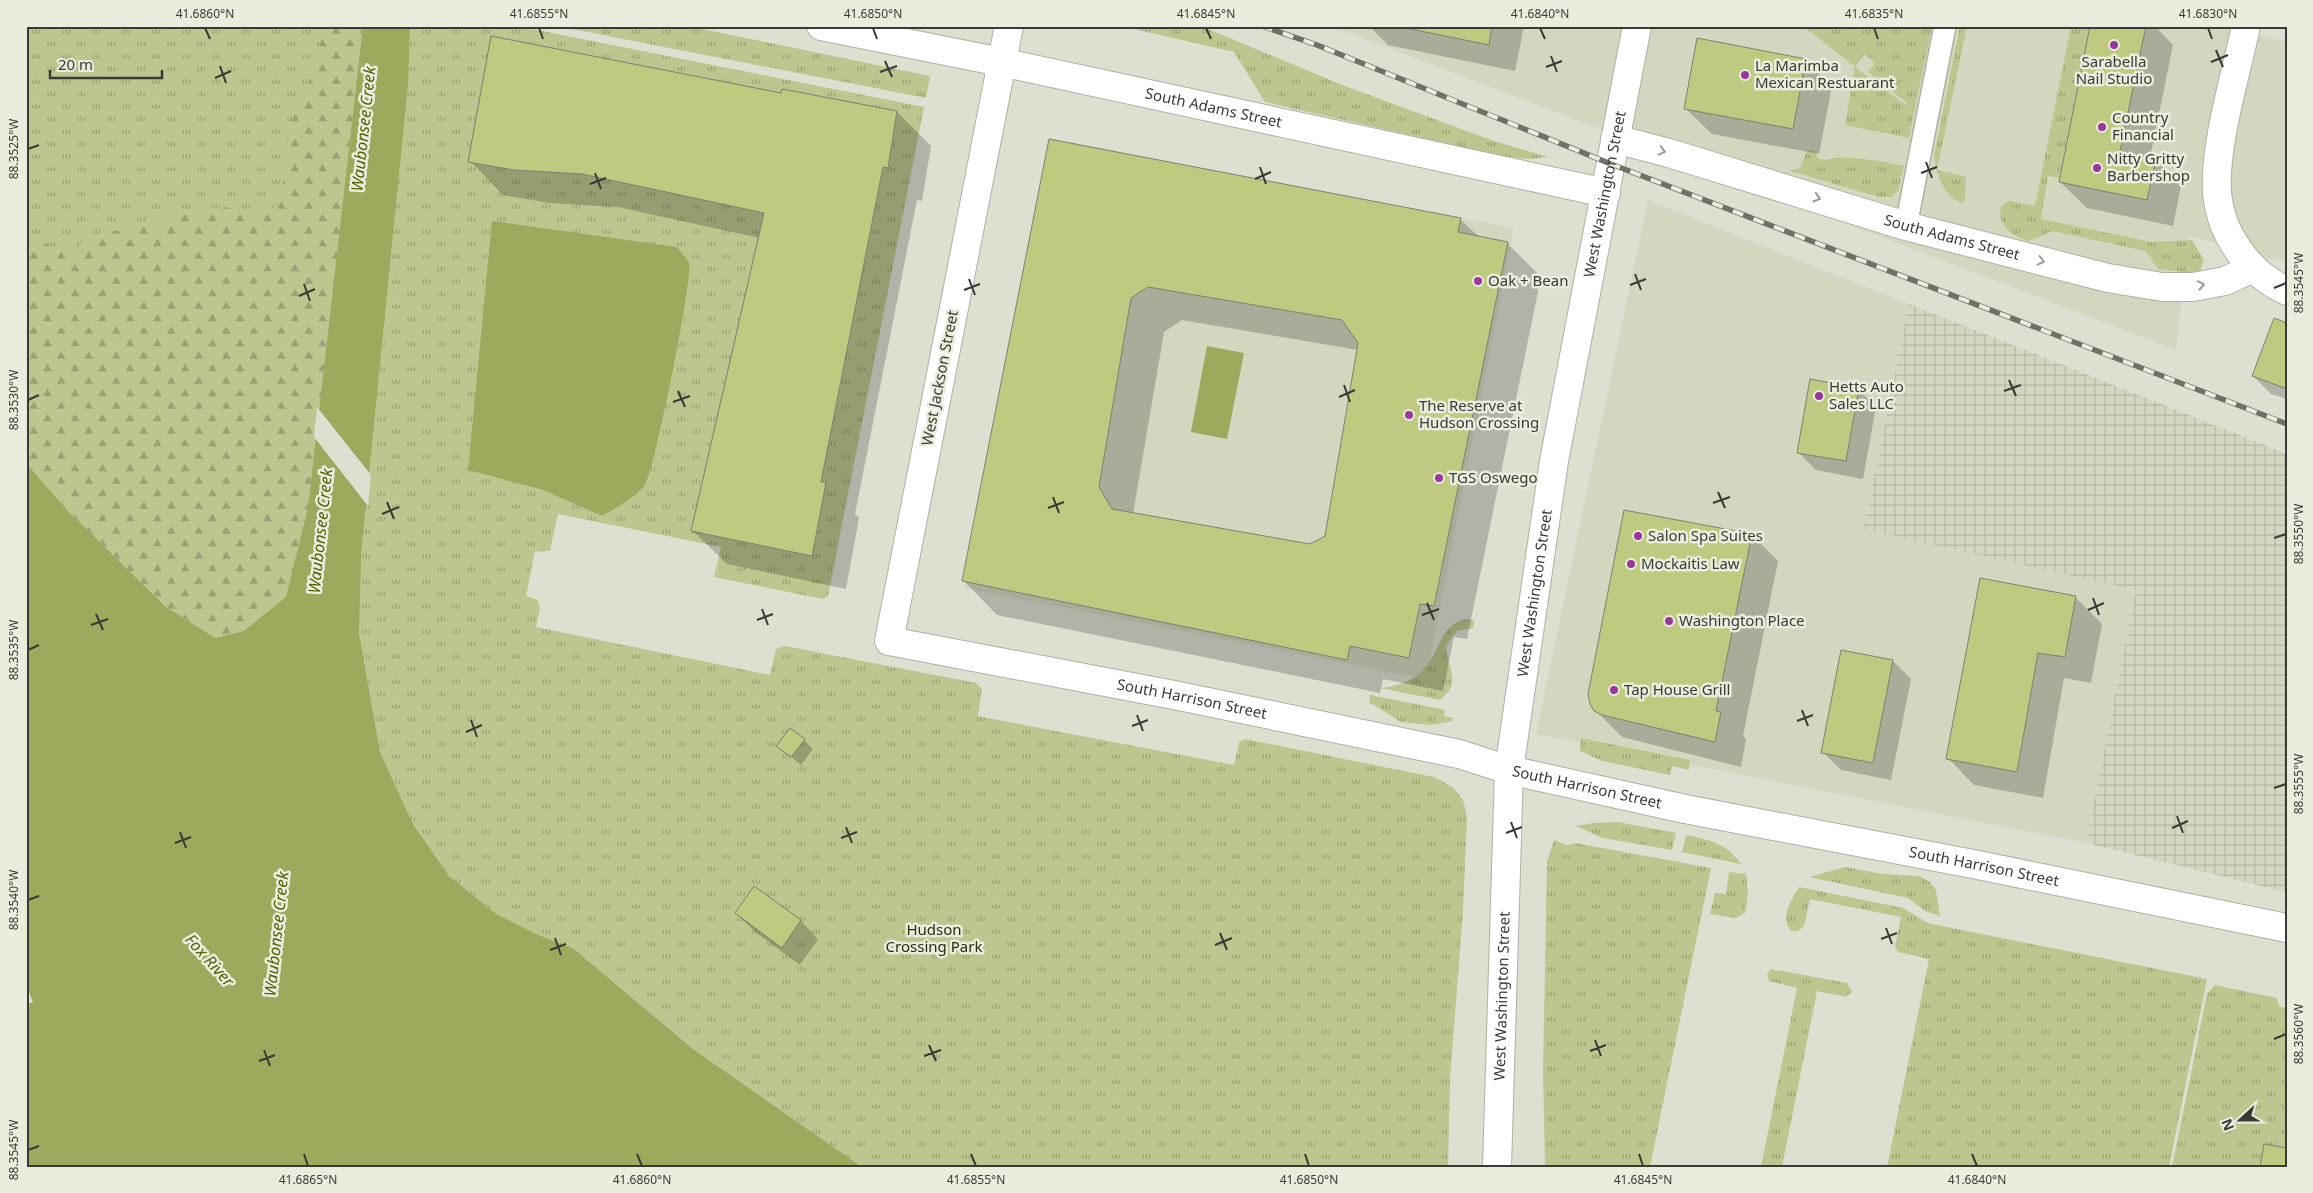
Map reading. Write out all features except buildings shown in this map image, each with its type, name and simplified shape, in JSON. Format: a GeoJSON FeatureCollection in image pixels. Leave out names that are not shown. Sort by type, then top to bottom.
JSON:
{"type":"FeatureCollection","features":[{"type":"Feature","properties":{"kind":"street","name":"South Adams Street"},"geometry":{"type":"LineString","coordinates":[[821,26],[1002,62],[1606,193]]}},
{"type":"Feature","properties":{"kind":"street","name":"West Jackson Street"},"geometry":{"type":"LineString","coordinates":[[889,641],[1009,26]]}},
{"type":"Feature","properties":{"kind":"street","name":"West Washington Street"},"geometry":{"type":"LineString","coordinates":[[1497,1167],[1509,770],[1554,461],[1637,26]]}},
{"type":"Feature","properties":{"kind":"street"},"geometry":{"type":"LineString","coordinates":[[2246,26],[2219,153],[2217,193],[2226,227],[2239,251],[2253,268],[2271,284],[2287,291]]}},
{"type":"Feature","properties":{"kind":"street","name":"South Adams Street"},"geometry":{"type":"LineString","coordinates":[[1615,139],[1678,155],[1906,226],[2098,275],[2162,287],[2193,287],[2225,280],[2253,268]]}},
{"type":"Feature","properties":{"kind":"street","name":"South Harrison Street"},"geometry":{"type":"LineString","coordinates":[[889,641],[1188,698],[1459,754],[1509,770],[1726,817],[1978,865],[2287,928]]}},
{"type":"Feature","properties":{"kind":"lane"},"geometry":{"type":"LineString","coordinates":[[1906,226],[1945,26]]}},
{"type":"Feature","properties":{"kind":"shaded area"},"geometry":{"type":"Polygon","coordinates":[[[1331,26],[2212,26],[2287,41],[2287,263],[2189,236],[2176,350],[1331,26]]]}},
{"type":"Feature","properties":{"kind":"shaded area","name":"The Reserve at Hudson Crossing"},"geometry":{"type":"Polygon","coordinates":[[[1048,138],[1514,228],[1426,679],[964,588],[1048,138]]]}},
{"type":"Feature","properties":{"kind":"shaded area"},"geometry":{"type":"Polygon","coordinates":[[[1648,200],[1909,304],[1864,529],[2136,590],[2086,843],[1536,734],[1648,200]]]}},
{"type":"Feature","properties":{"kind":"shaded area"},"geometry":{"type":"Polygon","coordinates":[[[1909,304],[2287,454],[2287,892],[2086,843],[2136,590],[1864,529],[1909,304]]]}},
{"type":"Feature","properties":{"kind":"green space","name":"Hudson Crossing Park"},"geometry":{"type":"Polygon","coordinates":[[[26,26],[528,26],[532,29],[924,107],[828,596],[823,599],[714,577],[721,547],[558,514],[550,550],[543,552],[535,551],[526,596],[538,600],[540,608],[536,627],[770,675],[776,649],[785,646],[976,683],[982,689],[978,716],[1234,765],[1239,742],[1245,739],[1434,777],[1454,788],[1463,800],[1467,817],[1463,911],[1450,1080],[1448,1167],[862,1167],[693,1049],[574,949],[536,934],[495,913],[449,876],[413,824],[380,752],[26,463],[26,26]],[[687,290],[540,489],[602,516],[631,497],[647,483],[660,431],[687,290]]]}},
{"type":"Feature","properties":{"kind":"green space"},"geometry":{"type":"Polygon","coordinates":[[[319,26],[363,26],[308,508],[286,597],[244,631],[215,638],[165,606],[66,509],[27,465],[26,233],[62,252],[109,232],[156,223],[183,211],[223,207],[253,211],[273,208],[281,202],[290,125],[320,56],[319,26]]]}},
{"type":"Feature","properties":{"kind":"green space"},"geometry":{"type":"Polygon","coordinates":[[[557,26],[688,26],[930,76],[926,98],[557,26]]]}},
{"type":"Feature","properties":{"kind":"green space"},"geometry":{"type":"Polygon","coordinates":[[[1121,26],[1201,26],[1342,85],[1491,140],[1548,157],[1529,159],[1506,157],[1265,102],[1234,52],[1121,26]]]}},
{"type":"Feature","properties":{"kind":"green space"},"geometry":{"type":"Polygon","coordinates":[[[1803,26],[1932,26],[1909,138],[1845,125],[1855,67],[1803,26]],[[1865,54],[1855,67],[1907,106],[1907,103],[1868,72],[1875,63],[1865,54]]]}},
{"type":"Feature","properties":{"kind":"green space"},"geometry":{"type":"Polygon","coordinates":[[[1960,26],[1967,26],[1937,170],[1934,156],[1960,26]]]}},
{"type":"Feature","properties":{"kind":"green space"},"geometry":{"type":"Polygon","coordinates":[[[2071,26],[2090,26],[2059,178],[2048,176],[2041,219],[2151,242],[2192,240],[2204,260],[2200,271],[2191,273],[2158,269],[2146,251],[2052,231],[2029,241],[2007,230],[2001,220],[2001,206],[2009,201],[2035,206],[2071,26]]]}},
{"type":"Feature","properties":{"kind":"green space"},"geometry":{"type":"Polygon","coordinates":[[[1814,150],[1818,158],[1823,160],[1854,158],[1904,166],[1898,190],[1892,197],[1879,197],[1790,171],[1800,168],[1807,151],[1814,150]]]}},
{"type":"Feature","properties":{"kind":"green space"},"geometry":{"type":"Polygon","coordinates":[[[1937,170],[1966,178],[1965,200],[1961,203],[1949,195],[1937,170]]]}},
{"type":"Feature","properties":{"kind":"green space"},"geometry":{"type":"Polygon","coordinates":[[[1468,619],[1474,620],[1473,628],[1457,631],[1446,646],[1452,680],[1451,687],[1440,700],[1380,688],[1402,684],[1417,675],[1427,665],[1447,631],[1455,623],[1468,619]]]}},
{"type":"Feature","properties":{"kind":"green space"},"geometry":{"type":"Polygon","coordinates":[[[1370,695],[1445,710],[1444,716],[1453,718],[1452,721],[1430,725],[1401,722],[1369,702],[1370,695]]]}},
{"type":"Feature","properties":{"kind":"green space"},"geometry":{"type":"Polygon","coordinates":[[[1581,738],[1690,760],[1689,770],[1672,766],[1670,775],[1602,761],[1580,751],[1581,738]]]}},
{"type":"Feature","properties":{"kind":"green space"},"geometry":{"type":"Polygon","coordinates":[[[1619,822],[1676,833],[1672,850],[1603,838],[1576,826],[1619,822]]]}},
{"type":"Feature","properties":{"kind":"green space"},"geometry":{"type":"Polygon","coordinates":[[[1686,835],[1702,838],[1724,847],[1741,864],[1682,852],[1686,835]]]}},
{"type":"Feature","properties":{"kind":"green space"},"geometry":{"type":"Polygon","coordinates":[[[1554,840],[1567,845],[1575,843],[1711,868],[1650,1167],[1545,1167],[1543,1072],[1547,861],[1554,840]]]}},
{"type":"Feature","properties":{"kind":"green space"},"geometry":{"type":"Polygon","coordinates":[[[1845,867],[1883,874],[1919,876],[1930,882],[1936,890],[1940,916],[1925,911],[1908,898],[1809,877],[1845,867]]]}},
{"type":"Feature","properties":{"kind":"green space"},"geometry":{"type":"Polygon","coordinates":[[[1729,872],[1746,874],[1748,894],[1745,913],[1735,918],[1710,914],[1715,893],[1726,894],[1729,872]]]}},
{"type":"Feature","properties":{"kind":"green space"},"geometry":{"type":"Polygon","coordinates":[[[1799,887],[1903,908],[1928,923],[2207,979],[2169,1167],[1887,1167],[1929,959],[1898,952],[1895,946],[1901,917],[1810,899],[1804,926],[1798,931],[1791,931],[1786,915],[1799,887]]]}},
{"type":"Feature","properties":{"kind":"green space"},"geometry":{"type":"Polygon","coordinates":[[[1771,969],[1847,983],[1852,992],[1846,997],[1817,991],[1782,1167],[1761,1167],[1797,988],[1769,981],[1767,974],[1771,969]]]}},
{"type":"Feature","properties":{"kind":"green space"},"geometry":{"type":"Polygon","coordinates":[[[2215,985],[2277,998],[2279,1006],[2287,1009],[2287,1148],[2264,1144],[2260,1167],[2172,1167],[2207,994],[2215,985]]]}},
{"type":"Feature","properties":{"kind":"water"},"geometry":{"type":"Polygon","coordinates":[[[363,26],[410,26],[408,84],[361,554],[359,634],[380,752],[413,824],[449,876],[495,913],[536,934],[574,949],[693,1049],[862,1167],[26,1167],[26,1005],[33,1002],[26,985],[26,463],[66,509],[165,606],[215,638],[244,631],[286,597],[308,508],[363,26]]]}},
{"type":"Feature","properties":{"kind":"water"},"geometry":{"type":"Polygon","coordinates":[[[492,221],[677,247],[689,263],[689,276],[673,370],[647,481],[634,496],[602,516],[540,489],[468,470],[492,221]]]}},
{"type":"Feature","properties":{"kind":"water"},"geometry":{"type":"Polygon","coordinates":[[[1207,346],[1244,353],[1227,439],[1191,432],[1207,346]]]}},
{"type":"Feature","properties":{"kind":"pier"},"geometry":{"type":"Polygon","coordinates":[[[317,407],[371,475],[368,506],[314,437],[317,407]]]}},
{"type":"Feature","properties":{"kind":"railway"},"geometry":{"type":"LineString","coordinates":[[1262,26],[1317,45],[1611,164],[2287,424]]}},
{"type":"Feature","properties":{"kind":"place","name":"Sarabella Nail Studio"},"geometry":{"type":"Point","coordinates":[2114,45]}},
{"type":"Feature","properties":{"kind":"place","name":"La Marimba Mexican Restuarant"},"geometry":{"type":"Point","coordinates":[1745,75]}},
{"type":"Feature","properties":{"kind":"place","name":"Country Financial"},"geometry":{"type":"Point","coordinates":[2102,127]}},
{"type":"Feature","properties":{"kind":"place","name":"Nitty Gritty Barbershop"},"geometry":{"type":"Point","coordinates":[2097,168]}},
{"type":"Feature","properties":{"kind":"place","name":"Oak + Bean"},"geometry":{"type":"Point","coordinates":[1478,281]}},
{"type":"Feature","properties":{"kind":"place","name":"Hetts Auto Sales LLC"},"geometry":{"type":"Point","coordinates":[1819,396]}},
{"type":"Feature","properties":{"kind":"place","name":"The Reserve at Hudson Crossing"},"geometry":{"type":"Point","coordinates":[1409,415]}},
{"type":"Feature","properties":{"kind":"place","name":"TGS Oswego"},"geometry":{"type":"Point","coordinates":[1439,478]}},
{"type":"Feature","properties":{"kind":"place","name":"Salon Spa Suites"},"geometry":{"type":"Point","coordinates":[1638,536]}},
{"type":"Feature","properties":{"kind":"place","name":"Mockaitis Law"},"geometry":{"type":"Point","coordinates":[1631,564]}},
{"type":"Feature","properties":{"kind":"place","name":"Washington Place"},"geometry":{"type":"Point","coordinates":[1669,621]}},
{"type":"Feature","properties":{"kind":"place","name":"Tap House Grill"},"geometry":{"type":"Point","coordinates":[1614,690]}},
{"type":"Feature","properties":{"kind":"water label","name":"Waubonsee Creek"},"geometry":{"type":"Point","coordinates":[363,129]}},
{"type":"Feature","properties":{"kind":"water label","name":"Waubonsee Creek"},"geometry":{"type":"Point","coordinates":[320,531]}},
{"type":"Feature","properties":{"kind":"water label","name":"Waubonsee Creek"},"geometry":{"type":"Point","coordinates":[276,934]}},
{"type":"Feature","properties":{"kind":"water label","name":"Fox River"},"geometry":{"type":"Point","coordinates":[210,960]}}]}
